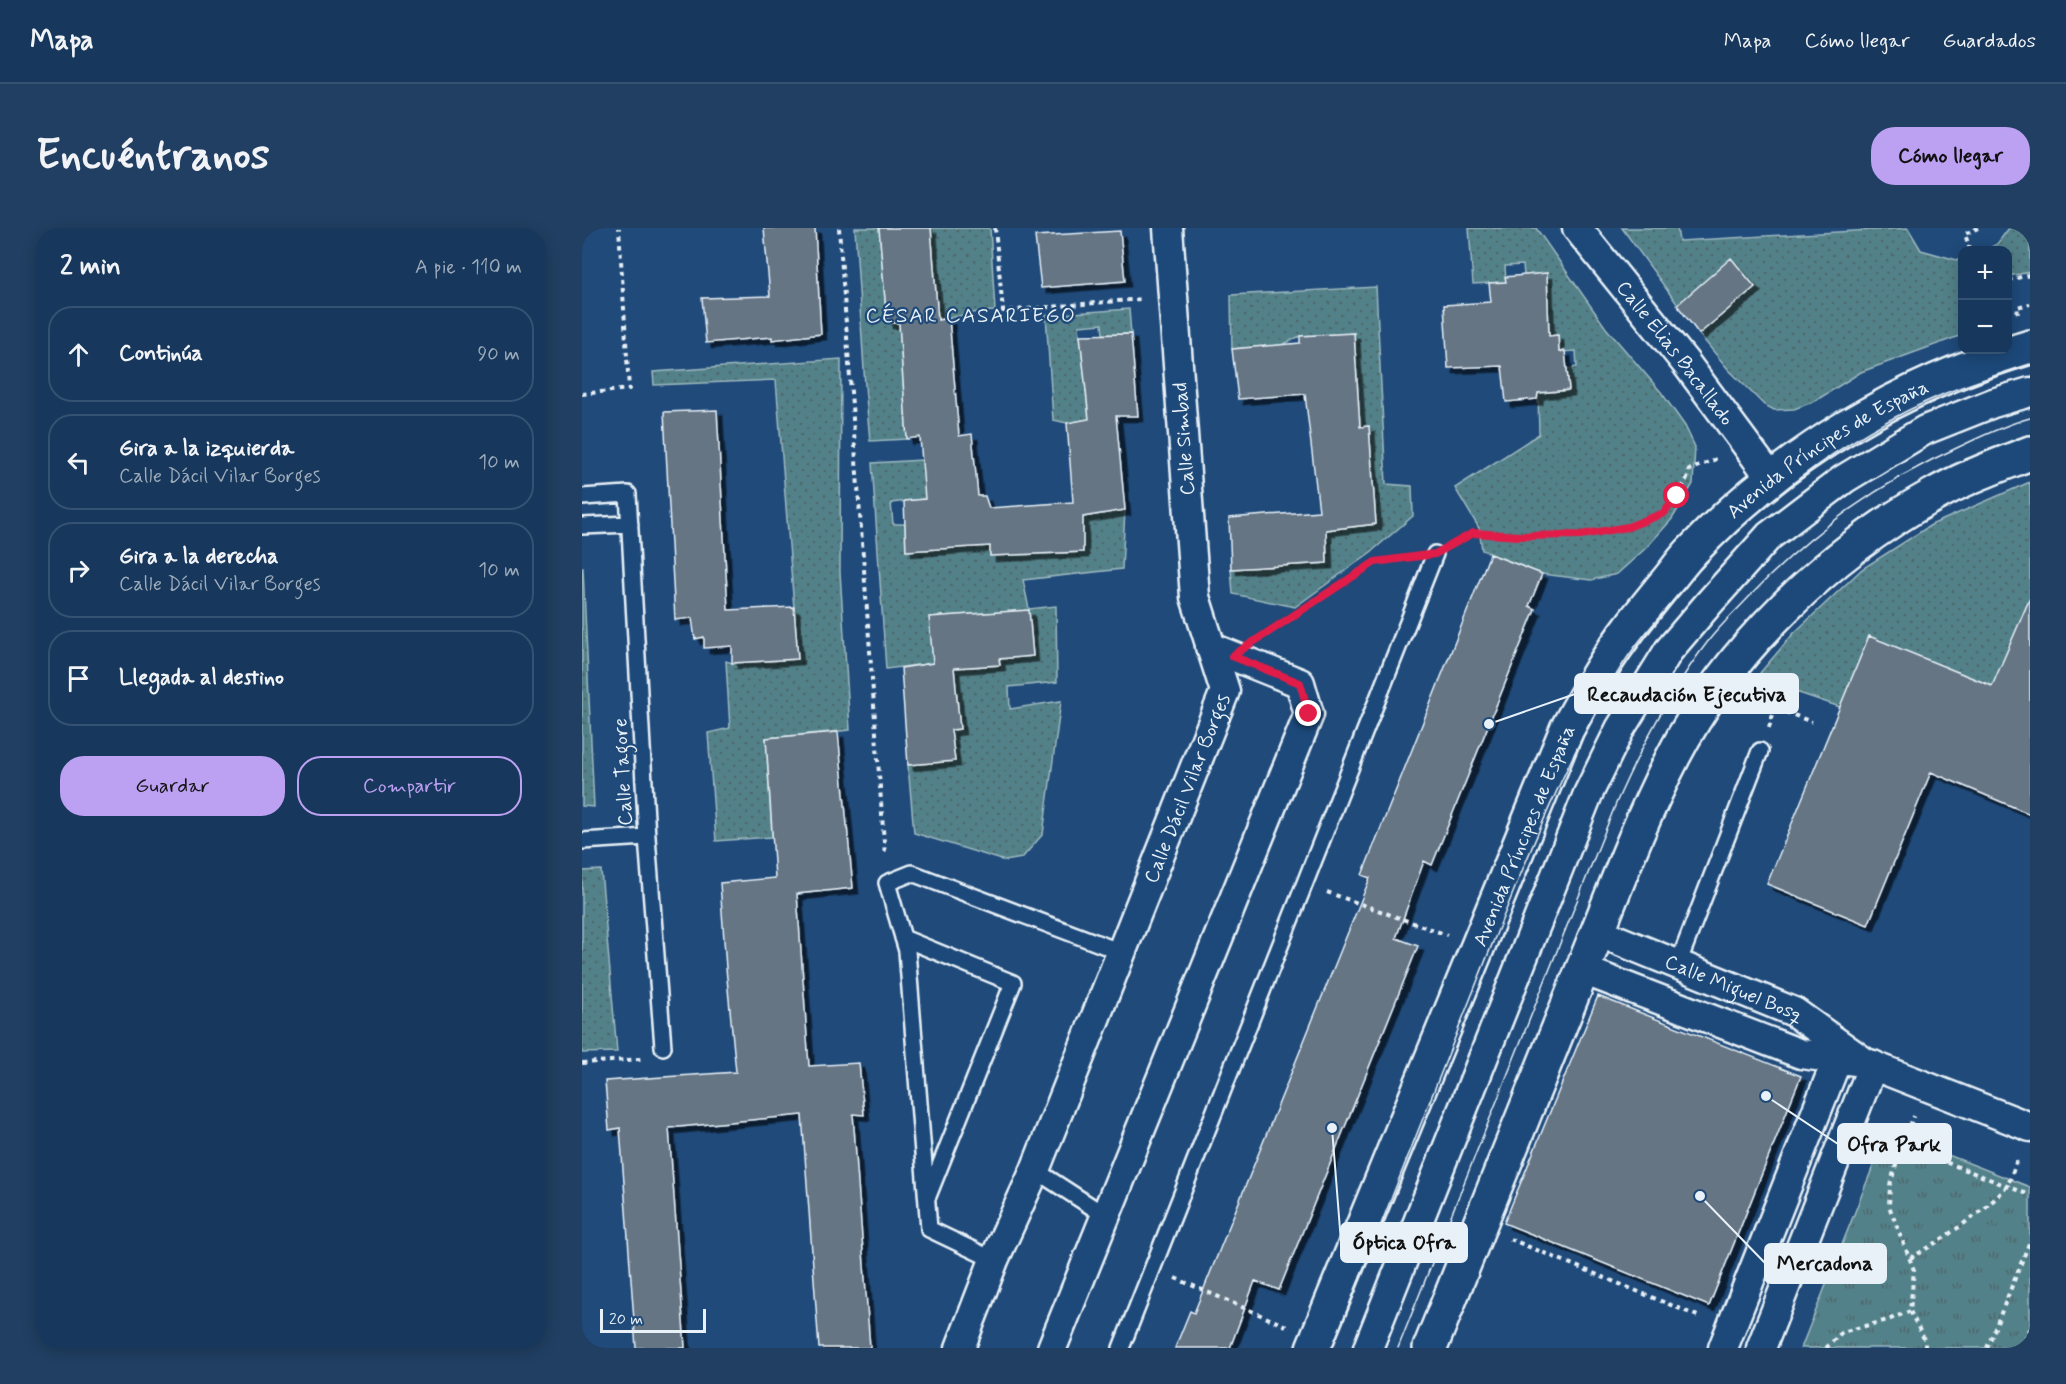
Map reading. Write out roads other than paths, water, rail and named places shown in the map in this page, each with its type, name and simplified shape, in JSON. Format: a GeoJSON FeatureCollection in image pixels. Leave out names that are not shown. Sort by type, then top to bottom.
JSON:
{"type":"FeatureCollection","features":[{"type":"Feature","properties":{"kind":"main road","name":"Avenida Príncipes de España"},"geometry":{"type":"LineString","coordinates":[[1315,1344],[1567,729],[1595,680],[1628,630],[1691,552],[1747,497],[1771,478],[1863,416],[1976,363],[2030,347]]}},
{"type":"Feature","properties":{"kind":"main road"},"geometry":{"type":"LineString","coordinates":[[1430,1348],[1649,808],[1671,762],[1713,694],[1770,623],[1832,565],[1884,525],[1934,495],[2030,453]]}},
{"type":"Feature","properties":{"kind":"street","name":"Calle Simbad"},"geometry":{"type":"LineString","coordinates":[[1168,228],[1195,597],[1221,651]]}},
{"type":"Feature","properties":{"kind":"street","name":"Calle Elias Bacallado"},"geometry":{"type":"LineString","coordinates":[[1577,228],[1685,362],[1771,478]]}},
{"type":"Feature","properties":{"kind":"street","name":"Avenida Príncipes de España"},"geometry":{"type":"LineString","coordinates":[[1368,1348],[1588,794],[1620,729],[1669,650],[1769,536],[1844,479],[1925,430],[1993,403],[2030,392]]}},
{"type":"Feature","properties":{"kind":"street","name":"Calle Dácil Vilar Borges"},"geometry":{"type":"LineString","coordinates":[[960,1348],[994,1260],[1035,1170],[1225,691],[1221,651]]}},
{"type":"Feature","properties":{"kind":"street"},"geometry":{"type":"LineString","coordinates":[[1052,1348],[1309,714],[1300,683],[1221,651]]}},
{"type":"Feature","properties":{"kind":"street","name":"Calle Miguel Bosq"},"geometry":{"type":"LineString","coordinates":[[1598,932],[1794,1012],[1854,1058],[2030,1127]]}},
{"type":"Feature","properties":{"kind":"street","name":"Calle Miguel Bosq"},"geometry":{"type":"LineString","coordinates":[[1583,970],[1801,1054],[1854,1058]]}},
{"type":"Feature","properties":{"kind":"street"},"geometry":{"type":"LineString","coordinates":[[1723,1348],[1854,1058]]}},
{"type":"Feature","properties":{"kind":"street"},"geometry":{"type":"LineString","coordinates":[[1761,1348],[1854,1058]]}},
{"type":"Feature","properties":{"kind":"lane","name":"Calle Tagore"},"geometry":{"type":"LineString","coordinates":[[582,497],[628,494],[647,837],[663,1047]]}},
{"type":"Feature","properties":{"kind":"lane"},"geometry":{"type":"LineString","coordinates":[[582,526],[630,524]]}},
{"type":"Feature","properties":{"kind":"lane"},"geometry":{"type":"LineString","coordinates":[[1120,1348],[1435,554]]}},
{"type":"Feature","properties":{"kind":"lane"},"geometry":{"type":"LineString","coordinates":[[1678,964],[1760,751]]}},
{"type":"Feature","properties":{"kind":"lane"},"geometry":{"type":"LineString","coordinates":[[582,841],[647,837]]}},
{"type":"Feature","properties":{"kind":"lane"},"geometry":{"type":"LineString","coordinates":[[994,1260],[929,1229],[907,951],[886,883],[912,873],[1121,952]]}},
{"type":"Feature","properties":{"kind":"lane"},"geometry":{"type":"LineString","coordinates":[[903,938],[1013,983],[927,1199]]}},
{"type":"Feature","properties":{"kind":"lane"},"geometry":{"type":"LineString","coordinates":[[1035,1170],[1106,1216]]}},
{"type":"Feature","properties":{"kind":"tram line"},"geometry":{"type":"LineString","coordinates":[[1332,1348],[1510,899],[1543,822],[1597,709],[1631,652],[1704,565],[1734,535],[1765,506],[1833,454],[1907,411],[1946,393],[2030,364]]}},
{"type":"Feature","properties":{"kind":"tram line"},"geometry":{"type":"LineString","coordinates":[[1398,1348],[1617,801],[1658,718],[1682,678],[1718,629],[1773,573],[1848,510],[1933,459],[1996,430],[2030,418]]}},
{"type":"Feature","properties":{"kind":"place","name":"Recaudación Ejecutiva"},"geometry":{"type":"Point","coordinates":[1489,724]}},
{"type":"Feature","properties":{"kind":"place","name":"Ofra Park"},"geometry":{"type":"Point","coordinates":[1766,1096]}},
{"type":"Feature","properties":{"kind":"place","name":"Óptica Ofra"},"geometry":{"type":"Point","coordinates":[1332,1128]}},
{"type":"Feature","properties":{"kind":"place","name":"Mercadona"},"geometry":{"type":"Point","coordinates":[1700,1196]}},
{"type":"Feature","properties":{"kind":"district","name":"CÉSAR CASARIEGO"},"geometry":{"type":"Point","coordinates":[971,315]}}]}
